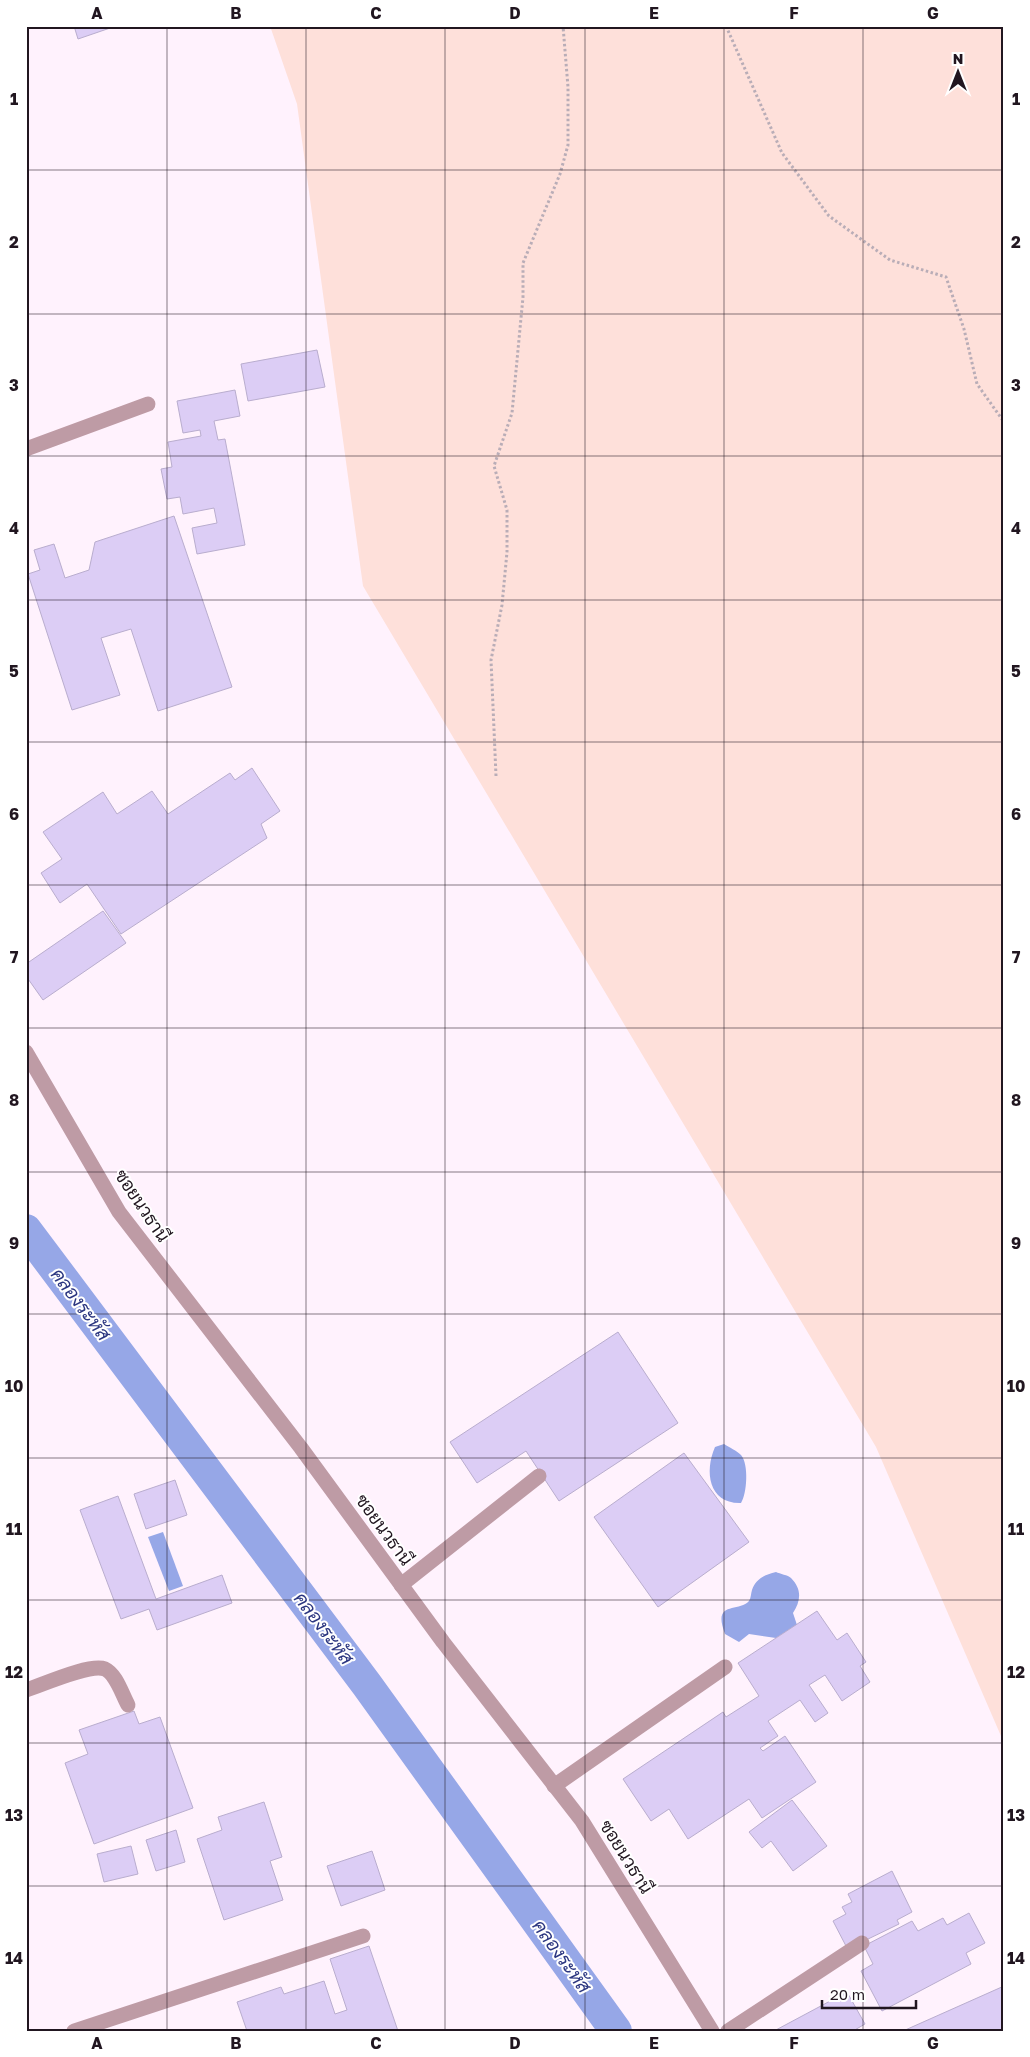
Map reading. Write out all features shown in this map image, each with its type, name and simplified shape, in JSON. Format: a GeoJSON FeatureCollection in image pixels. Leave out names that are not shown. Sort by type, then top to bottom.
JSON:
{"type":"FeatureCollection","features":[{"type":"Feature","properties":{"kind":"street"},"geometry":{"type":"LineString","coordinates":[[26,449],[148,404]]}},
{"type":"Feature","properties":{"kind":"street","name":"ซอยนวธานี"},"geometry":{"type":"LineString","coordinates":[[26,1052],[120,1212],[301,1448],[401,1584],[582,1821],[712,2031]]}},
{"type":"Feature","properties":{"kind":"street"},"geometry":{"type":"LineString","coordinates":[[401,1584],[539,1476]]}},
{"type":"Feature","properties":{"kind":"street"},"geometry":{"type":"LineString","coordinates":[[554,1786],[725,1667]]}},
{"type":"Feature","properties":{"kind":"street"},"geometry":{"type":"LineString","coordinates":[[26,1690],[92,1668],[105,1669],[114,1678],[128,1705]]}},
{"type":"Feature","properties":{"kind":"street"},"geometry":{"type":"LineString","coordinates":[[74,2031],[363,1936]]}},
{"type":"Feature","properties":{"kind":"street"},"geometry":{"type":"LineString","coordinates":[[728,2031],[862,1943]]}},
{"type":"Feature","properties":{"kind":"path"},"geometry":{"type":"LineString","coordinates":[[496,776],[491,660],[502,605],[507,552],[507,510],[494,466],[512,413],[522,297],[522,263],[560,174],[568,145],[568,87],[563,26]]}},
{"type":"Feature","properties":{"kind":"path"},"geometry":{"type":"LineString","coordinates":[[726,26],[782,153],[829,216],[890,260],[946,277],[964,329],[977,384],[1004,422]]}},
{"type":"Feature","properties":{"kind":"shaded area"},"geometry":{"type":"Polygon","coordinates":[[[270,26],[1004,26],[1004,1743],[876,1447],[363,586],[297,104],[270,26]]]}},
{"type":"Feature","properties":{"kind":"water"},"geometry":{"type":"Polygon","coordinates":[[[724,1444],[744,1459],[746,1486],[741,1503],[730,1502],[722,1498],[712,1485],[710,1466],[712,1457],[715,1447],[724,1444]]]}},
{"type":"Feature","properties":{"kind":"water"},"geometry":{"type":"Polygon","coordinates":[[[163,1532],[183,1586],[169,1591],[148,1537],[163,1532]]]}},
{"type":"Feature","properties":{"kind":"water"},"geometry":{"type":"Polygon","coordinates":[[[776,1572],[790,1577],[795,1582],[799,1591],[798,1604],[793,1613],[797,1625],[776,1638],[749,1634],[739,1642],[725,1634],[722,1623],[724,1612],[749,1601],[752,1590],[758,1580],[776,1572]]]}},
{"type":"Feature","properties":{"kind":"building"},"geometry":{"type":"Polygon","coordinates":[[[74,26],[116,26],[78,39],[74,26]]]}},
{"type":"Feature","properties":{"kind":"building"},"geometry":{"type":"Polygon","coordinates":[[[317,350],[325,387],[248,401],[241,364],[317,350]]]}},
{"type":"Feature","properties":{"kind":"building"},"geometry":{"type":"Polygon","coordinates":[[[235,390],[240,416],[214,421],[218,440],[225,439],[245,545],[197,554],[192,528],[217,523],[214,508],[183,514],[180,497],[167,499],[161,469],[172,467],[168,442],[201,436],[200,430],[183,433],[177,401],[235,390]]]}},
{"type":"Feature","properties":{"kind":"building"},"geometry":{"type":"Polygon","coordinates":[[[174,516],[232,687],[158,711],[131,629],[101,638],[120,695],[72,710],[28,574],[40,570],[34,550],[54,544],[65,578],[89,570],[95,542],[174,516]]]}},
{"type":"Feature","properties":{"kind":"building"},"geometry":{"type":"Polygon","coordinates":[[[252,768],[280,811],[261,824],[267,838],[121,934],[87,884],[60,903],[41,873],[62,859],[43,832],[103,792],[117,814],[152,791],[168,814],[230,773],[235,780],[252,768]]]}},
{"type":"Feature","properties":{"kind":"building"},"geometry":{"type":"Polygon","coordinates":[[[103,911],[126,943],[43,1000],[26,976],[26,964],[103,911]]]}},
{"type":"Feature","properties":{"kind":"building"},"geometry":{"type":"Polygon","coordinates":[[[618,1332],[678,1423],[559,1501],[526,1451],[477,1483],[450,1442],[618,1332]]]}},
{"type":"Feature","properties":{"kind":"building"},"geometry":{"type":"Polygon","coordinates":[[[684,1453],[749,1542],[658,1607],[594,1517],[684,1453]]]}},
{"type":"Feature","properties":{"kind":"building"},"geometry":{"type":"Polygon","coordinates":[[[175,1480],[187,1515],[146,1529],[134,1494],[175,1480]]]}},
{"type":"Feature","properties":{"kind":"building"},"geometry":{"type":"Polygon","coordinates":[[[118,1496],[156,1599],[222,1575],[232,1603],[157,1630],[149,1609],[121,1619],[80,1510],[118,1496]]]}},
{"type":"Feature","properties":{"kind":"building"},"geometry":{"type":"Polygon","coordinates":[[[817,1611],[837,1640],[847,1633],[866,1662],[860,1666],[870,1682],[842,1701],[825,1675],[809,1685],[828,1713],[815,1722],[800,1700],[768,1721],[778,1736],[760,1748],[763,1751],[785,1736],[816,1782],[762,1818],[749,1799],[688,1839],[669,1809],[651,1821],[623,1779],[723,1712],[726,1717],[759,1696],[738,1663],[817,1611]]]}},
{"type":"Feature","properties":{"kind":"building"},"geometry":{"type":"Polygon","coordinates":[[[134,1711],[139,1724],[160,1717],[193,1808],[94,1844],[65,1763],[88,1754],[79,1730],[134,1711]]]}},
{"type":"Feature","properties":{"kind":"building"},"geometry":{"type":"Polygon","coordinates":[[[792,1800],[827,1846],[793,1871],[771,1841],[762,1848],[749,1832],[792,1800]]]}},
{"type":"Feature","properties":{"kind":"building"},"geometry":{"type":"Polygon","coordinates":[[[264,1802],[282,1857],[270,1861],[283,1900],[224,1920],[197,1839],[222,1830],[218,1817],[264,1802]]]}},
{"type":"Feature","properties":{"kind":"building"},"geometry":{"type":"Polygon","coordinates":[[[176,1830],[185,1862],[156,1871],[146,1840],[176,1830]]]}},
{"type":"Feature","properties":{"kind":"building"},"geometry":{"type":"Polygon","coordinates":[[[131,1846],[138,1874],[104,1882],[97,1854],[131,1846]]]}},
{"type":"Feature","properties":{"kind":"building"},"geometry":{"type":"Polygon","coordinates":[[[372,1851],[385,1890],[341,1906],[327,1866],[372,1851]]]}},
{"type":"Feature","properties":{"kind":"building"},"geometry":{"type":"Polygon","coordinates":[[[892,1871],[912,1912],[897,1920],[899,1924],[864,1941],[846,1946],[833,1921],[846,1914],[842,1907],[852,1902],[848,1894],[892,1871]]]}},
{"type":"Feature","properties":{"kind":"building"},"geometry":{"type":"Polygon","coordinates":[[[969,1913],[985,1943],[966,1953],[971,1964],[882,2011],[861,1971],[873,1964],[864,1946],[912,1921],[918,1931],[943,1918],[947,1925],[969,1913]]]}},
{"type":"Feature","properties":{"kind":"building"},"geometry":{"type":"Polygon","coordinates":[[[369,1946],[398,2031],[247,2031],[237,2002],[281,1987],[284,1994],[324,1981],[335,2014],[347,2010],[330,1959],[369,1946]]]}},
{"type":"Feature","properties":{"kind":"building"},"geometry":{"type":"Polygon","coordinates":[[[1004,1986],[1004,2031],[903,2031],[1004,1986]]]}},
{"type":"Feature","properties":{"kind":"building"},"geometry":{"type":"Polygon","coordinates":[[[847,1992],[865,2024],[853,2031],[774,2031],[847,1992]]]}},
{"type":"Feature","properties":{"kind":"waterway","name":"คลองระหัส"},"geometry":{"type":"LineString","coordinates":[[26,1230],[367,1685],[616,2031]]}}]}
